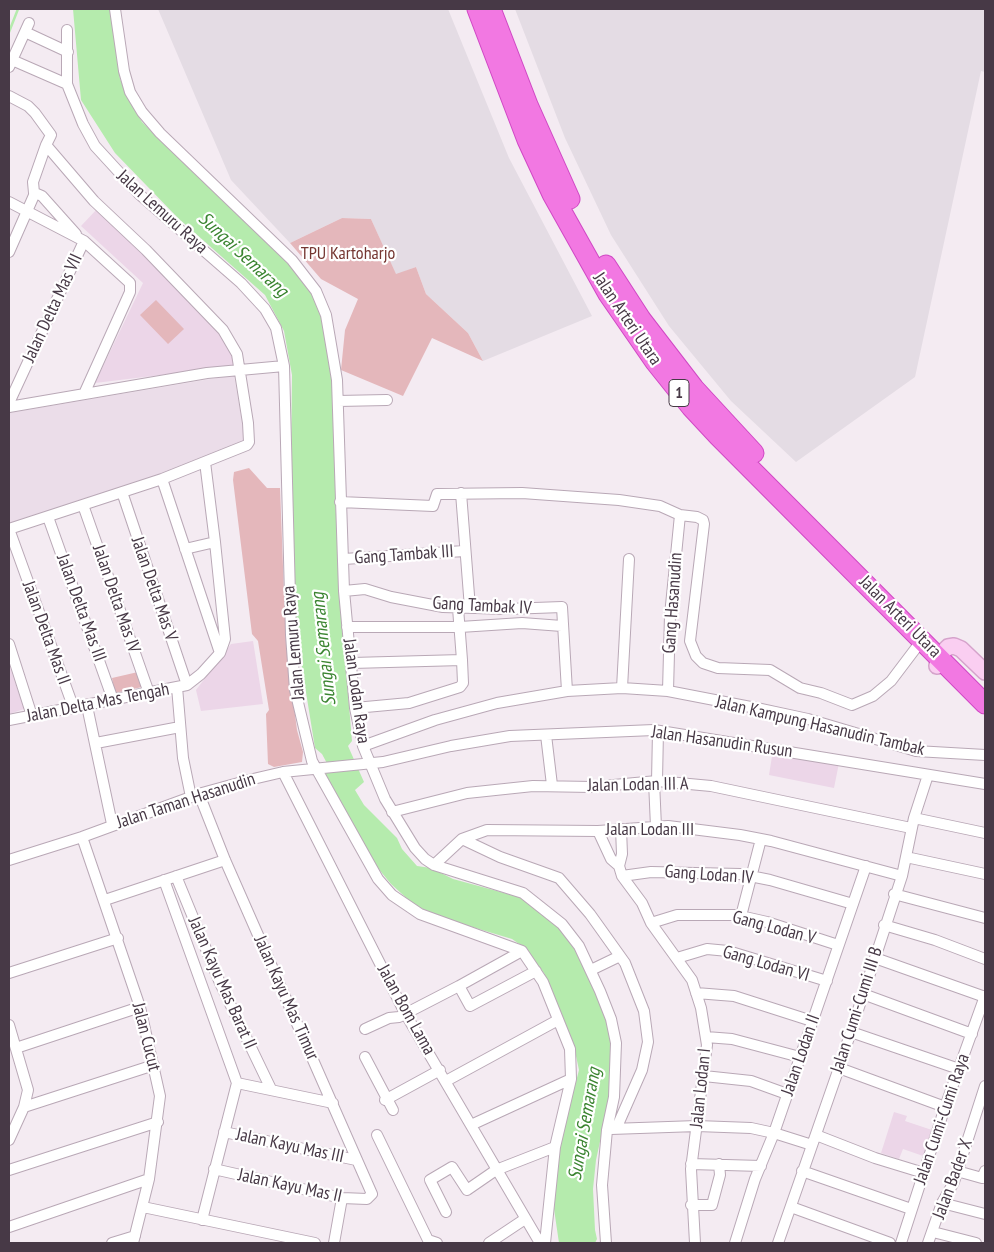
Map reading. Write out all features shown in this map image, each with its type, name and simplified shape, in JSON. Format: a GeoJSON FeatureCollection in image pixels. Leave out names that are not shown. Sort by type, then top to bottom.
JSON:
{"type":"FeatureCollection","features":[{"type":"Feature","properties":{"kind":"highway","name":"Jalan Arteri Utara"},"geometry":{"type":"LineString","coordinates":[[476,9],[543,174],[586,258],[628,325],[691,407],[922,640],[984,672]]}},
{"type":"Feature","properties":{"kind":"highway","name":"Jalan Arteri Utara"},"geometry":{"type":"LineString","coordinates":[[491,9],[560,181],[595,247],[640,319],[716,414],[943,652],[985,704]]}},
{"type":"Feature","properties":{"kind":"street","name":"Jalan Lodan Raya"},"geometry":{"type":"LineString","coordinates":[[115,9],[124,71],[130,92],[142,112],[167,140],[282,249],[302,271],[316,291],[326,315],[331,338],[338,401],[344,592],[355,708],[366,764],[392,812],[415,848],[434,865],[509,887],[528,896],[562,924],[579,946],[611,1019],[616,1043],[612,1129],[602,1185],[606,1243]]}},
{"type":"Feature","properties":{"kind":"street"},"geometry":{"type":"LineString","coordinates":[[67,84],[10,64],[27,28],[68,52]]}},
{"type":"Feature","properties":{"kind":"street","name":"Jalan Lemuru Raya"},"geometry":{"type":"LineString","coordinates":[[67,30],[67,84],[95,146],[119,174],[163,216],[241,282],[265,310],[276,328],[284,366],[291,644],[295,690],[312,761],[378,880],[392,895],[420,914],[522,951]]}},
{"type":"Feature","properties":{"kind":"street"},"geometry":{"type":"LineString","coordinates":[[9,96],[26,104],[51,135],[33,182],[34,193],[9,252]]}},
{"type":"Feature","properties":{"kind":"street"},"geometry":{"type":"LineString","coordinates":[[9,529],[162,479],[248,444],[248,423],[240,369],[235,348],[224,330],[146,250],[93,200],[46,145]]}},
{"type":"Feature","properties":{"kind":"street"},"geometry":{"type":"LineString","coordinates":[[34,193],[42,196],[83,241],[127,279],[130,285],[130,292],[84,394]]}},
{"type":"Feature","properties":{"kind":"street"},"geometry":{"type":"LineString","coordinates":[[9,202],[83,241]]}},
{"type":"Feature","properties":{"kind":"street","name":"Jalan Delta Mas VII"},"geometry":{"type":"LineString","coordinates":[[9,403],[83,241]]}},
{"type":"Feature","properties":{"kind":"street"},"geometry":{"type":"LineString","coordinates":[[9,407],[207,373],[284,366]]}},
{"type":"Feature","properties":{"kind":"street"},"geometry":{"type":"LineString","coordinates":[[338,401],[387,400]]}},
{"type":"Feature","properties":{"kind":"street"},"geometry":{"type":"LineString","coordinates":[[182,686],[202,674],[220,653],[225,640],[205,462]]}},
{"type":"Feature","properties":{"kind":"street"},"geometry":{"type":"LineString","coordinates":[[162,479],[220,653]]}},
{"type":"Feature","properties":{"kind":"street","name":"Jalan Delta Mas V"},"geometry":{"type":"LineString","coordinates":[[122,492],[182,686],[180,727]]}},
{"type":"Feature","properties":{"kind":"street"},"geometry":{"type":"LineString","coordinates":[[461,493],[464,551],[470,608]]}},
{"type":"Feature","properties":{"kind":"street"},"geometry":{"type":"LineString","coordinates":[[340,502],[433,506],[436,494],[522,493],[618,500],[660,506],[680,515],[697,517],[704,522],[690,641],[696,656],[703,663],[718,668],[770,670],[800,688],[821,693],[854,706],[872,696],[891,681],[922,640]]}},
{"type":"Feature","properties":{"kind":"street","name":"Jalan Delta Mas IV"},"geometry":{"type":"LineString","coordinates":[[84,505],[149,693]]}},
{"type":"Feature","properties":{"kind":"street","name":"Gang Hasanudin"},"geometry":{"type":"LineString","coordinates":[[668,691],[670,615],[680,515]]}},
{"type":"Feature","properties":{"kind":"street","name":"Jalan Delta Mas III"},"geometry":{"type":"LineString","coordinates":[[48,517],[113,700]]}},
{"type":"Feature","properties":{"kind":"street","name":"Jalan Delta Mas II"},"geometry":{"type":"LineString","coordinates":[[9,529],[74,709]]}},
{"type":"Feature","properties":{"kind":"street"},"geometry":{"type":"LineString","coordinates":[[185,549],[215,542]]}},
{"type":"Feature","properties":{"kind":"street","name":"Gang Tambak III"},"geometry":{"type":"LineString","coordinates":[[344,559],[464,551]]}},
{"type":"Feature","properties":{"kind":"street"},"geometry":{"type":"LineString","coordinates":[[622,688],[629,559]]}},
{"type":"Feature","properties":{"kind":"street","name":"Gang Tambak IV"},"geometry":{"type":"LineString","coordinates":[[344,592],[365,589],[390,597],[458,608],[562,607],[562,626],[522,624],[460,627],[348,627]]}},
{"type":"Feature","properties":{"kind":"street"},"geometry":{"type":"LineString","coordinates":[[200,593],[218,590]]}},
{"type":"Feature","properties":{"kind":"street"},"geometry":{"type":"LineString","coordinates":[[355,708],[409,702],[460,687],[463,683],[458,608]]}},
{"type":"Feature","properties":{"kind":"street"},"geometry":{"type":"LineString","coordinates":[[562,626],[568,691]]}},
{"type":"Feature","properties":{"kind":"street"},"geometry":{"type":"LineString","coordinates":[[9,644],[32,716]]}},
{"type":"Feature","properties":{"kind":"street"},"geometry":{"type":"LineString","coordinates":[[943,652],[936,661],[937,666],[985,715]]}},
{"type":"Feature","properties":{"kind":"street"},"geometry":{"type":"LineString","coordinates":[[352,663],[462,660]]}},
{"type":"Feature","properties":{"kind":"street","name":"Jalan Delta Mas Tengah"},"geometry":{"type":"LineString","coordinates":[[9,720],[74,709],[182,686]]}},
{"type":"Feature","properties":{"kind":"street","name":"Jalan Kampung Hasanudin Tambak"},"geometry":{"type":"LineString","coordinates":[[363,746],[467,710],[568,691],[622,688],[668,691],[808,719],[916,751],[985,755]]}},
{"type":"Feature","properties":{"kind":"street"},"geometry":{"type":"LineString","coordinates":[[87,706],[112,824]]}},
{"type":"Feature","properties":{"kind":"street"},"geometry":{"type":"LineString","coordinates":[[96,743],[180,727]]}},
{"type":"Feature","properties":{"kind":"street","name":"Jalan Kayu Mas Timur"},"geometry":{"type":"LineString","coordinates":[[180,727],[195,796],[372,1194],[367,1199]]}},
{"type":"Feature","properties":{"kind":"street"},"geometry":{"type":"LineString","coordinates":[[656,827],[658,731]]}},
{"type":"Feature","properties":{"kind":"street","name":"Jalan Hasanudin Rusun"},"geometry":{"type":"LineString","coordinates":[[366,764],[510,736],[658,731],[985,784]]}},
{"type":"Feature","properties":{"kind":"street"},"geometry":{"type":"LineString","coordinates":[[546,735],[552,786]]}},
{"type":"Feature","properties":{"kind":"street","name":"Jalan Taman Hasanudin"},"geometry":{"type":"LineString","coordinates":[[9,860],[82,837],[112,824],[195,796],[283,772],[366,764]]}},
{"type":"Feature","properties":{"kind":"street","name":"Jalan Bom Lama"},"geometry":{"type":"LineString","coordinates":[[283,772],[405,1012],[540,1243]]}},
{"type":"Feature","properties":{"kind":"street","name":"Jalan Cumi-Cumi III B"},"geometry":{"type":"LineString","coordinates":[[778,1243],[851,1032],[894,894],[902,876],[913,823],[928,775]]}},
{"type":"Feature","properties":{"kind":"street","name":"Jalan Lodan III A"},"geometry":{"type":"LineString","coordinates":[[392,812],[467,792],[552,786],[592,787],[656,781],[711,786],[913,823],[985,833]]}},
{"type":"Feature","properties":{"kind":"street","name":"Jalan Lodan III"},"geometry":{"type":"LineString","coordinates":[[434,865],[462,839],[474,833],[493,830],[598,831],[656,827],[698,829],[760,839],[902,876]]}},
{"type":"Feature","properties":{"kind":"street"},"geometry":{"type":"LineString","coordinates":[[620,871],[622,854],[621,829]]}},
{"type":"Feature","properties":{"kind":"street","name":"Jalan Lodan I"},"geometry":{"type":"LineString","coordinates":[[598,831],[611,859],[642,903],[651,923],[692,980],[701,1008],[707,1045],[691,1164],[691,1204],[695,1243]]}},
{"type":"Feature","properties":{"kind":"street","name":"Jalan Cucut"},"geometry":{"type":"LineString","coordinates":[[82,837],[140,1007],[160,1096],[149,1180],[144,1207],[134,1240]]}},
{"type":"Feature","properties":{"kind":"street"},"geometry":{"type":"LineString","coordinates":[[462,839],[488,852],[559,878],[590,914],[620,956],[644,1011],[648,1042],[642,1070],[612,1129],[697,1126],[751,1128],[774,1132],[812,1145]]}},
{"type":"Feature","properties":{"kind":"street"},"geometry":{"type":"LineString","coordinates":[[742,916],[760,839]]}},
{"type":"Feature","properties":{"kind":"street"},"geometry":{"type":"LineString","coordinates":[[906,857],[985,874]]}},
{"type":"Feature","properties":{"kind":"street"},"geometry":{"type":"LineString","coordinates":[[105,900],[225,860]]}},
{"type":"Feature","properties":{"kind":"street","name":"Jalan Lodan II"},"geometry":{"type":"LineString","coordinates":[[735,1243],[866,866]]}},
{"type":"Feature","properties":{"kind":"street","name":"Gang Lodan IV"},"geometry":{"type":"LineString","coordinates":[[620,871],[690,872],[751,876],[853,904]]}},
{"type":"Feature","properties":{"kind":"street","name":"Jalan Kayu Mas Barat II"},"geometry":{"type":"LineString","coordinates":[[176,876],[220,983],[271,1089]]}},
{"type":"Feature","properties":{"kind":"street"},"geometry":{"type":"LineString","coordinates":[[164,880],[237,1083],[202,1220]]}},
{"type":"Feature","properties":{"kind":"street"},"geometry":{"type":"LineString","coordinates":[[894,894],[985,918]]}},
{"type":"Feature","properties":{"kind":"street","name":"Gang Lodan V"},"geometry":{"type":"LineString","coordinates":[[651,923],[677,915],[742,916],[838,945]]}},
{"type":"Feature","properties":{"kind":"street"},"geometry":{"type":"LineString","coordinates":[[884,925],[935,940],[985,959]]}},
{"type":"Feature","properties":{"kind":"street"},"geometry":{"type":"LineString","coordinates":[[9,974],[118,938]]}},
{"type":"Feature","properties":{"kind":"street","name":"Gang Lodan VI"},"geometry":{"type":"LineString","coordinates":[[677,958],[707,949],[728,951],[827,981]]}},
{"type":"Feature","properties":{"kind":"street"},"geometry":{"type":"LineString","coordinates":[[365,1029],[458,986],[522,951],[543,982],[570,1049],[573,1065],[555,1147],[546,1243]]}},
{"type":"Feature","properties":{"kind":"street"},"geometry":{"type":"LineString","coordinates":[[591,970],[620,956]]}},
{"type":"Feature","properties":{"kind":"street"},"geometry":{"type":"LineString","coordinates":[[875,958],[924,973],[985,997]]}},
{"type":"Feature","properties":{"kind":"street"},"geometry":{"type":"LineString","coordinates":[[458,986],[470,1006],[536,972]]}},
{"type":"Feature","properties":{"kind":"street"},"geometry":{"type":"LineString","coordinates":[[696,993],[734,996],[812,1021]]}},
{"type":"Feature","properties":{"kind":"street"},"geometry":{"type":"LineString","coordinates":[[863,994],[972,1034]]}},
{"type":"Feature","properties":{"kind":"street","name":"Jalan Cumi-Cumi Raya"},"geometry":{"type":"LineString","coordinates":[[901,1243],[945,1107],[985,997]]}},
{"type":"Feature","properties":{"kind":"street"},"geometry":{"type":"LineString","coordinates":[[16,1048],[140,1007]]}},
{"type":"Feature","properties":{"kind":"street"},"geometry":{"type":"LineString","coordinates":[[446,1081],[558,1020]]}},
{"type":"Feature","properties":{"kind":"street"},"geometry":{"type":"LineString","coordinates":[[9,1025],[28,1090],[24,1107],[9,1140]]}},
{"type":"Feature","properties":{"kind":"street"},"geometry":{"type":"LineString","coordinates":[[851,1032],[959,1069]]}},
{"type":"Feature","properties":{"kind":"street"},"geometry":{"type":"LineString","coordinates":[[706,1037],[732,1039],[800,1057]]}},
{"type":"Feature","properties":{"kind":"street"},"geometry":{"type":"LineString","coordinates":[[365,1057],[386,1100],[393,1110]]}},
{"type":"Feature","properties":{"kind":"street"},"geometry":{"type":"LineString","coordinates":[[24,1107],[154,1065]]}},
{"type":"Feature","properties":{"kind":"street"},"geometry":{"type":"LineString","coordinates":[[839,1068],[945,1107]]}},
{"type":"Feature","properties":{"kind":"street"},"geometry":{"type":"LineString","coordinates":[[386,1100],[440,1070]]}},
{"type":"Feature","properties":{"kind":"street"},"geometry":{"type":"LineString","coordinates":[[704,1076],[751,1081],[787,1094]]}},
{"type":"Feature","properties":{"kind":"street"},"geometry":{"type":"LineString","coordinates":[[471,1125],[571,1080]]}},
{"type":"Feature","properties":{"kind":"street"},"geometry":{"type":"LineString","coordinates":[[237,1083],[333,1103]]}},
{"type":"Feature","properties":{"kind":"street","name":"Jalan Bader X"},"geometry":{"type":"LineString","coordinates":[[928,1243],[942,1204],[957,1171],[985,1086]]}},
{"type":"Feature","properties":{"kind":"street"},"geometry":{"type":"LineString","coordinates":[[9,1170],[158,1122]]}},
{"type":"Feature","properties":{"kind":"street","name":"Jalan Kayu Mas III"},"geometry":{"type":"LineString","coordinates":[[224,1132],[356,1160]]}},
{"type":"Feature","properties":{"kind":"street"},"geometry":{"type":"LineString","coordinates":[[378,1135],[428,1240],[437,1243]]}},
{"type":"Feature","properties":{"kind":"street"},"geometry":{"type":"LineString","coordinates":[[816,1135],[924,1173]]}},
{"type":"Feature","properties":{"kind":"street"},"geometry":{"type":"LineString","coordinates":[[446,1212],[430,1182],[431,1180],[453,1167],[467,1190],[496,1170],[555,1147]]}},
{"type":"Feature","properties":{"kind":"street"},"geometry":{"type":"LineString","coordinates":[[691,1164],[761,1166]]}},
{"type":"Feature","properties":{"kind":"street"},"geometry":{"type":"LineString","coordinates":[[691,1204],[712,1205],[720,1175],[719,1164]]}},
{"type":"Feature","properties":{"kind":"street","name":"Jalan Kayu Mas II"},"geometry":{"type":"LineString","coordinates":[[214,1170],[342,1198],[367,1199]]}},
{"type":"Feature","properties":{"kind":"street"},"geometry":{"type":"LineString","coordinates":[[802,1171],[911,1209]]}},
{"type":"Feature","properties":{"kind":"street"},"geometry":{"type":"LineString","coordinates":[[957,1171],[982,1178],[985,1171]]}},
{"type":"Feature","properties":{"kind":"street"},"geometry":{"type":"LineString","coordinates":[[9,1227],[149,1180]]}},
{"type":"Feature","properties":{"kind":"street"},"geometry":{"type":"LineString","coordinates":[[334,1243],[342,1198]]}},
{"type":"Feature","properties":{"kind":"street"},"geometry":{"type":"LineString","coordinates":[[942,1204],[985,1214]]}},
{"type":"Feature","properties":{"kind":"street"},"geometry":{"type":"LineString","coordinates":[[144,1207],[315,1243]]}},
{"type":"Feature","properties":{"kind":"street"},"geometry":{"type":"LineString","coordinates":[[791,1207],[890,1243]]}},
{"type":"Feature","properties":{"kind":"street"},"geometry":{"type":"LineString","coordinates":[[490,1243],[525,1219]]}},
{"type":"Feature","properties":{"kind":"street"},"geometry":{"type":"LineString","coordinates":[[933,1232],[976,1243]]}},
{"type":"Feature","properties":{"kind":"street"},"geometry":{"type":"LineString","coordinates":[[112,1243],[134,1240]]}},
{"type":"Feature","properties":{"kind":"shaded area"},"geometry":{"type":"Polygon","coordinates":[[[158,9],[448,9],[509,158],[592,316],[483,361],[468,333],[426,294],[416,267],[396,275],[371,219],[342,218],[290,243],[231,180],[158,9]]]}},
{"type":"Feature","properties":{"kind":"shaded area"},"geometry":{"type":"Polygon","coordinates":[[[515,9],[985,9],[985,72],[981,71],[915,377],[796,462],[731,401],[669,326],[611,235],[565,138],[515,9]]]}},
{"type":"Feature","properties":{"kind":"shaded area"},"geometry":{"type":"Polygon","coordinates":[[[98,208],[192,300],[230,345],[235,366],[95,383],[143,283],[81,226],[98,208]]]}},
{"type":"Feature","properties":{"kind":"shaded area"},"geometry":{"type":"Polygon","coordinates":[[[234,375],[246,445],[9,525],[9,413],[234,375]]]}},
{"type":"Feature","properties":{"kind":"shaded area"},"geometry":{"type":"Polygon","coordinates":[[[253,641],[263,704],[201,711],[196,690],[231,644],[253,641]]]}},
{"type":"Feature","properties":{"kind":"shaded area"},"geometry":{"type":"Polygon","coordinates":[[[9,664],[24,709],[9,714],[9,664]]]}},
{"type":"Feature","properties":{"kind":"shaded area"},"geometry":{"type":"Polygon","coordinates":[[[773,750],[839,763],[834,788],[769,775],[773,750]]]}},
{"type":"Feature","properties":{"kind":"shaded area"},"geometry":{"type":"Polygon","coordinates":[[[894,1112],[907,1116],[905,1121],[935,1131],[926,1157],[903,1149],[899,1159],[881,1153],[894,1112]]]}},
{"type":"Feature","properties":{"kind":"green space","name":"TPU Kartoharjo"},"geometry":{"type":"Polygon","coordinates":[[[342,218],[371,219],[396,274],[416,267],[426,294],[468,333],[483,361],[432,338],[403,396],[341,370],[345,330],[358,299],[321,279],[290,243],[342,218]]]}},
{"type":"Feature","properties":{"kind":"green space"},"geometry":{"type":"Polygon","coordinates":[[[156,300],[184,329],[168,344],[140,315],[156,300]]]}},
{"type":"Feature","properties":{"kind":"green space"},"geometry":{"type":"Polygon","coordinates":[[[249,468],[267,488],[280,488],[286,645],[297,730],[303,752],[302,762],[274,767],[268,764],[266,714],[269,710],[258,641],[252,634],[233,480],[234,472],[249,468]]]}},
{"type":"Feature","properties":{"kind":"green space"},"geometry":{"type":"Polygon","coordinates":[[[138,672],[142,687],[115,693],[112,678],[138,672]]]}},
{"type":"Feature","properties":{"kind":"water","name":"Sungai Semarang"},"geometry":{"type":"Polygon","coordinates":[[[73,9],[111,9],[120,79],[129,100],[142,122],[307,282],[324,321],[335,396],[335,497],[342,622],[352,741],[348,746],[364,782],[355,790],[364,805],[397,838],[402,849],[417,866],[431,868],[453,879],[519,897],[562,925],[582,960],[615,1040],[614,1077],[596,1160],[593,1189],[597,1239],[595,1243],[559,1243],[554,1209],[560,1143],[579,1070],[573,1042],[544,973],[525,948],[512,939],[439,917],[413,904],[391,884],[377,867],[323,776],[330,769],[322,754],[315,748],[295,624],[290,557],[292,375],[284,331],[265,295],[178,218],[115,153],[81,100],[73,9]]]}},
{"type":"Feature","properties":{"kind":"waterway"},"geometry":{"type":"LineString","coordinates":[[9,32],[18,9]]}}]}
